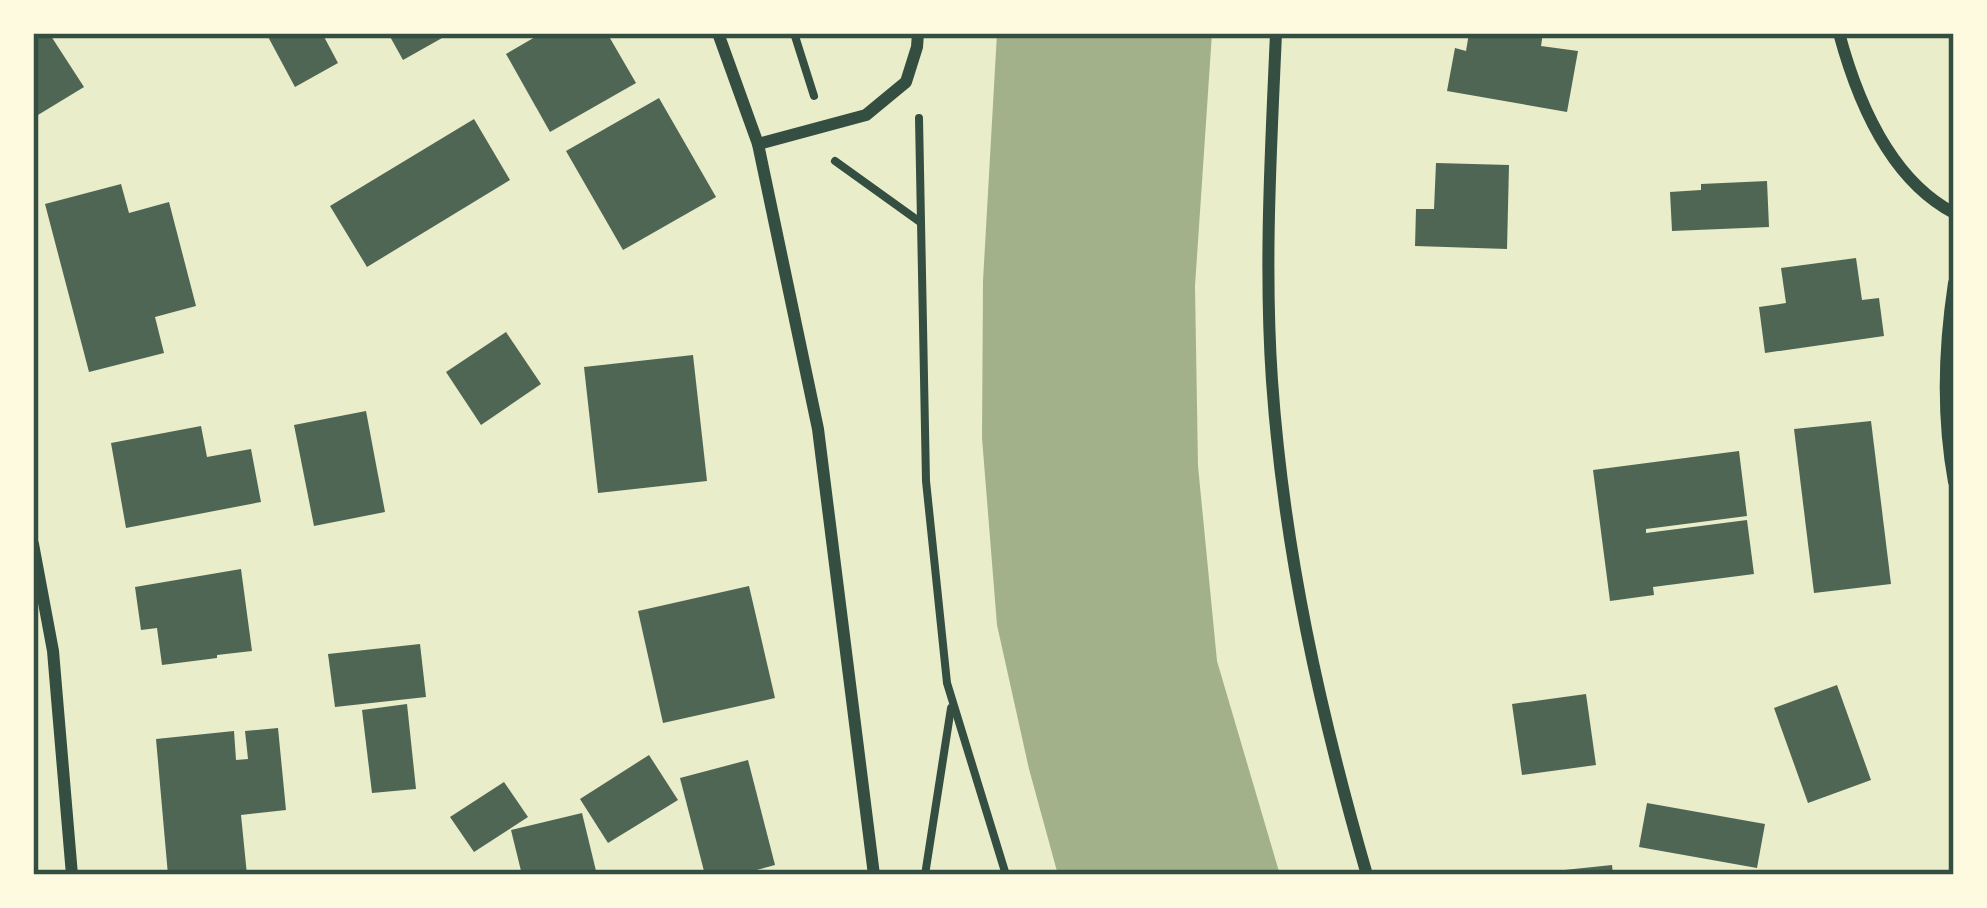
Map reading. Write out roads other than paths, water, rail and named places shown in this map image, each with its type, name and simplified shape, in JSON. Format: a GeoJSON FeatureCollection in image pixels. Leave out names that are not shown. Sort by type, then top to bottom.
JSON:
{"type":"FeatureCollection","features":[{"type":"Feature","properties":{"kind":"street"},"geometry":{"type":"LineString","coordinates":[[718,33],[758,144],[818,429],[874,875]]}},
{"type":"Feature","properties":{"kind":"street"},"geometry":{"type":"LineString","coordinates":[[1276,33],[1268,225],[1272,381],[1288,529],[1309,654],[1367,875]]}},
{"type":"Feature","properties":{"kind":"street"},"geometry":{"type":"LineString","coordinates":[[1839,33],[1871,122],[1894,160],[1922,192],[1954,213]]}},
{"type":"Feature","properties":{"kind":"street"},"geometry":{"type":"LineString","coordinates":[[758,144],[866,115],[906,82],[918,40]]}},
{"type":"Feature","properties":{"kind":"street"},"geometry":{"type":"LineString","coordinates":[[1954,283],[1945,385],[1954,482]]}},
{"type":"Feature","properties":{"kind":"street"},"geometry":{"type":"LineString","coordinates":[[33,544],[53,651],[72,875]]}}]}
